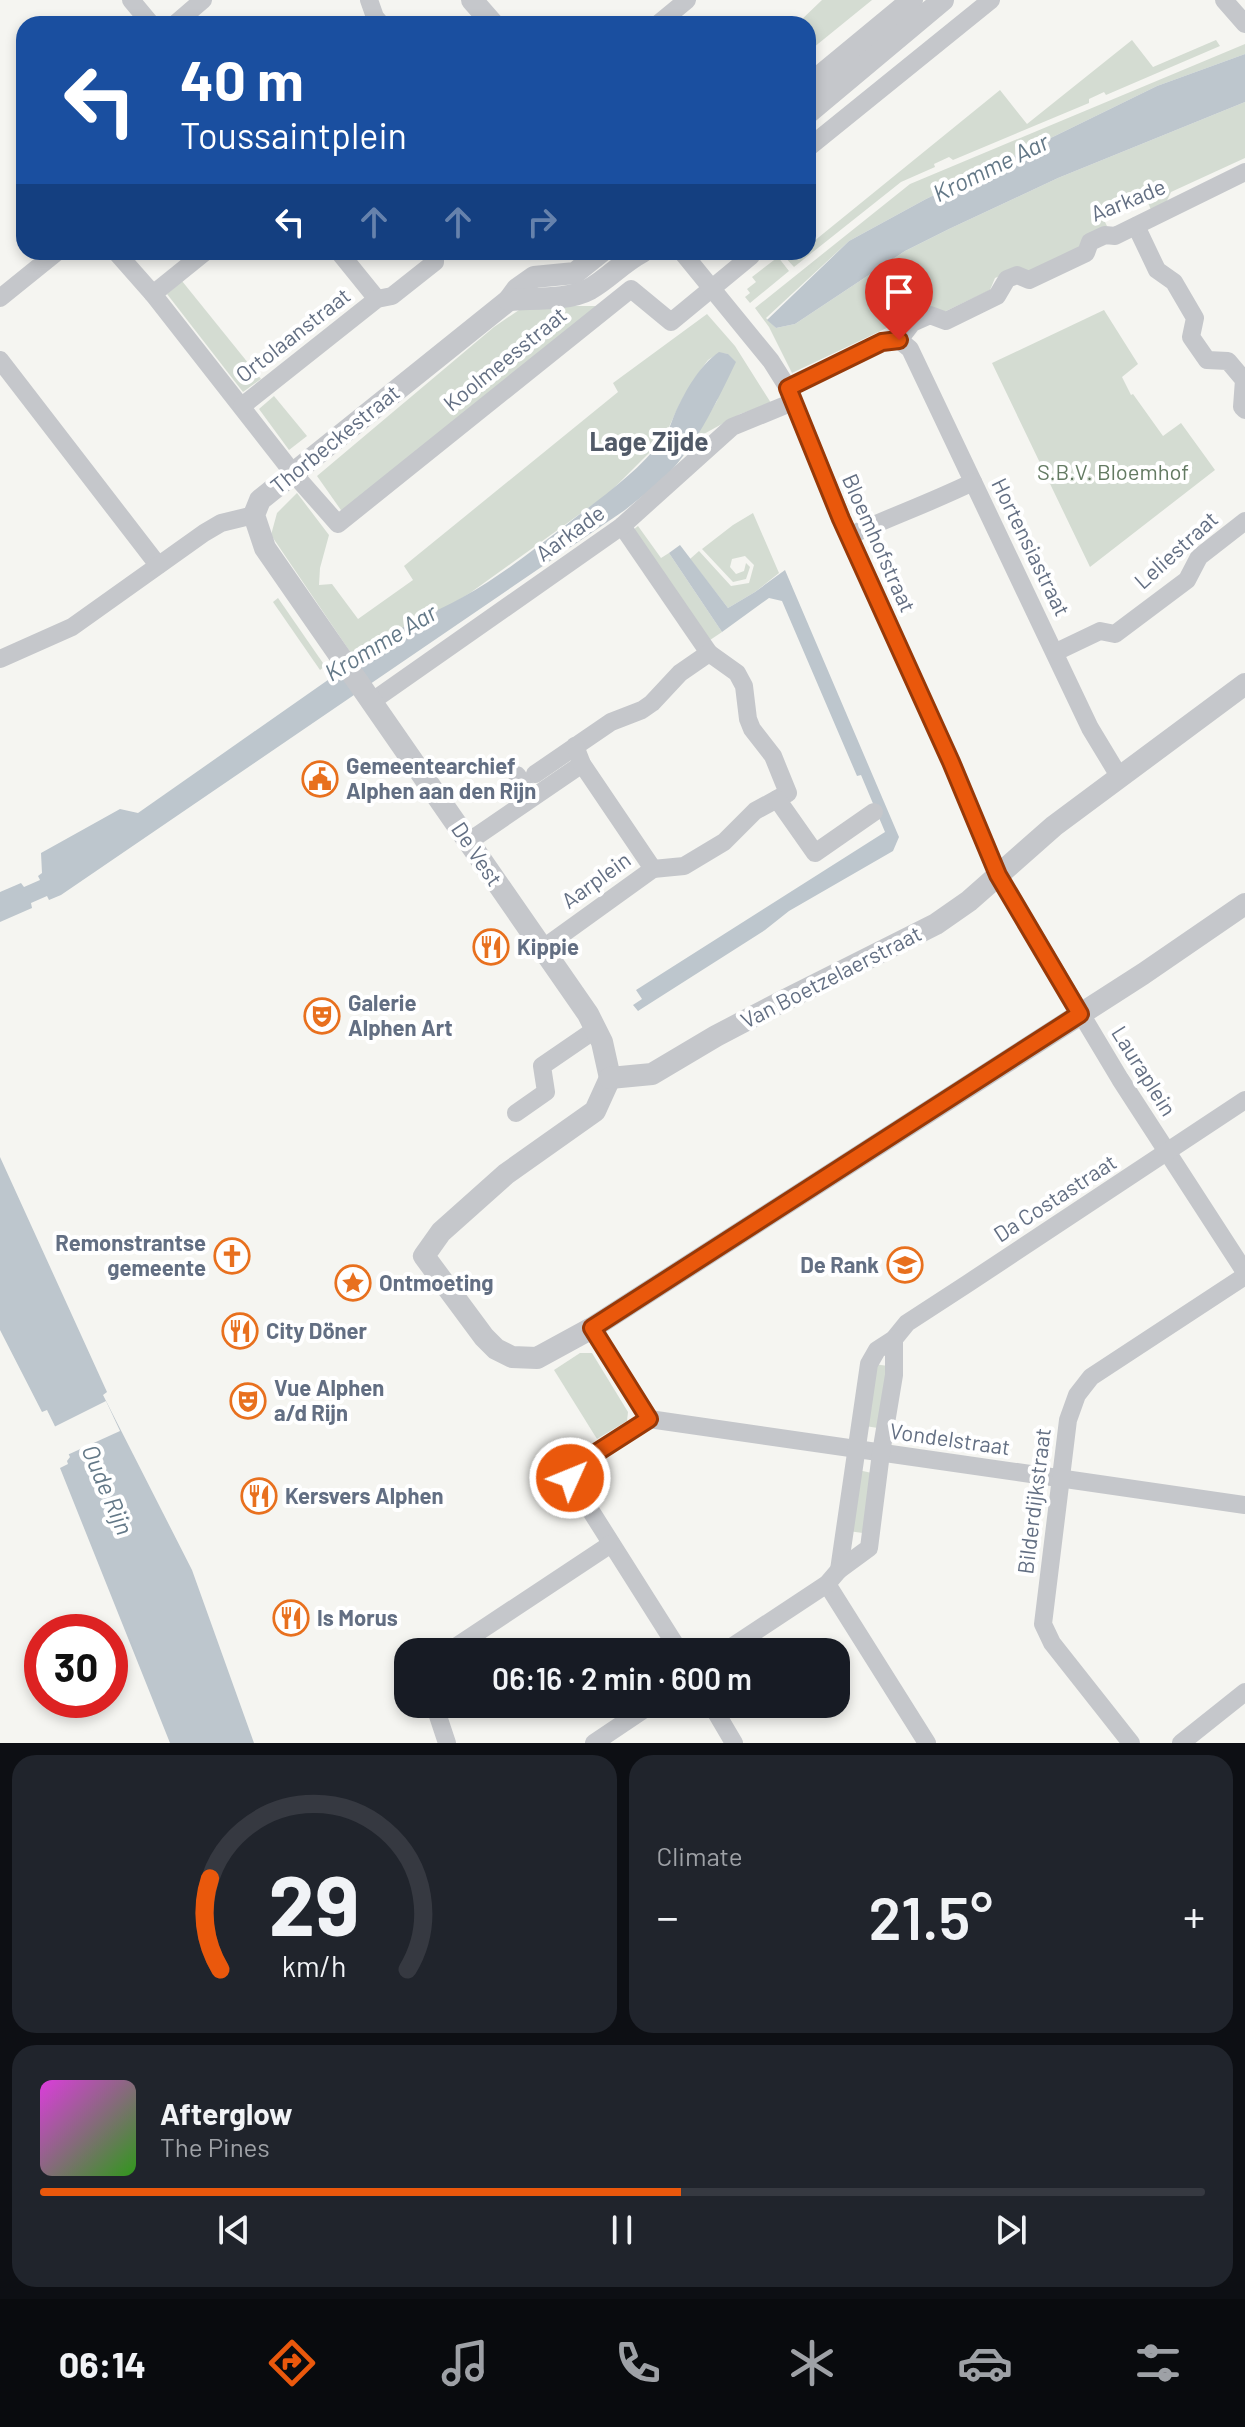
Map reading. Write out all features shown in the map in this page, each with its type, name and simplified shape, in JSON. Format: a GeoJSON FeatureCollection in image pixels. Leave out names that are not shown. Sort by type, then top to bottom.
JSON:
{"type":"FeatureCollection","features":[{"type":"Feature","properties":{"kind":"street"},"geometry":{"type":"LineString","coordinates":[[131,0],[144,16]]}},
{"type":"Feature","properties":{"kind":"street"},"geometry":{"type":"LineString","coordinates":[[184,16],[203,0]]}},
{"type":"Feature","properties":{"kind":"street"},"geometry":{"type":"LineString","coordinates":[[472,0],[486,16]]}},
{"type":"Feature","properties":{"kind":"street"},"geometry":{"type":"LineString","coordinates":[[668,16],[687,0]]}},
{"type":"Feature","properties":{"kind":"street"},"geometry":{"type":"LineString","coordinates":[[816,79],[912,0]]}},
{"type":"Feature","properties":{"kind":"street"},"geometry":{"type":"LineString","coordinates":[[816,106],[943,0]]}},
{"type":"Feature","properties":{"kind":"street"},"geometry":{"type":"LineString","coordinates":[[816,142],[991,0]]}},
{"type":"Feature","properties":{"kind":"street"},"geometry":{"type":"LineString","coordinates":[[1224,0],[1245,24]]}},
{"type":"Feature","properties":{"kind":"street","name":"Aarkade"},"geometry":{"type":"LineString","coordinates":[[369,700],[622,526],[732,427],[882,342],[899,340],[912,323],[930,315],[946,321],[997,296],[1007,279],[1017,275],[1029,280],[1086,253],[1090,242],[1105,235],[1115,236],[1245,172]]}},
{"type":"Feature","properties":{"kind":"street"},"geometry":{"type":"LineString","coordinates":[[1136,226],[1157,270],[1174,282],[1195,318],[1191,337],[1207,360],[1228,361],[1244,380],[1242,407],[1245,410]]}},
{"type":"Feature","properties":{"kind":"street"},"geometry":{"type":"LineString","coordinates":[[2,291],[46,260]]}},
{"type":"Feature","properties":{"kind":"street"},"geometry":{"type":"LineString","coordinates":[[123,260],[242,406]]}},
{"type":"Feature","properties":{"kind":"street"},"geometry":{"type":"LineString","coordinates":[[153,294],[195,260]]}},
{"type":"Feature","properties":{"kind":"street"},"geometry":{"type":"LineString","coordinates":[[345,260],[377,299]]}},
{"type":"Feature","properties":{"kind":"street","name":"Ortolaanstraat"},"geometry":{"type":"LineString","coordinates":[[293,473],[242,406],[377,299],[392,296],[435,260]]}},
{"type":"Feature","properties":{"kind":"street","name":"Thorbeckestraat"},"geometry":{"type":"LineString","coordinates":[[0,659],[72,627],[221,523],[254,515],[260,500],[509,300],[517,289],[534,277],[575,273],[591,260]]}},
{"type":"Feature","properties":{"kind":"street"},"geometry":{"type":"LineString","coordinates":[[509,300],[575,295],[590,289],[628,260]]}},
{"type":"Feature","properties":{"kind":"street","name":"Bloemhofstraat"},"geometry":{"type":"LineString","coordinates":[[689,260],[771,361],[791,395],[849,536],[951,762],[998,875],[1080,1014]]}},
{"type":"Feature","properties":{"kind":"street","name":"Koolmeesstraat"},"geometry":{"type":"LineString","coordinates":[[293,473],[338,524],[631,289],[671,322],[746,260]]}},
{"type":"Feature","properties":{"kind":"street","name":"Hortensiastraat"},"geometry":{"type":"LineString","coordinates":[[899,340],[910,349],[1090,728],[1119,776]]}},
{"type":"Feature","properties":{"kind":"street"},"geometry":{"type":"LineString","coordinates":[[0,360],[158,565]]}},
{"type":"Feature","properties":{"kind":"street"},"geometry":{"type":"LineString","coordinates":[[849,536],[973,482]]}},
{"type":"Feature","properties":{"kind":"street","name":"De Vest"},"geometry":{"type":"LineString","coordinates":[[254,515],[265,548],[596,1029],[610,1078]]}},
{"type":"Feature","properties":{"kind":"street","name":"Leliestraat"},"geometry":{"type":"LineString","coordinates":[[1056,652],[1100,631],[1115,634],[1187,580],[1199,557],[1245,521]]}},
{"type":"Feature","properties":{"kind":"street"},"geometry":{"type":"LineString","coordinates":[[622,526],[709,653],[737,673],[744,686],[752,729],[773,756],[788,793],[755,811],[724,842],[684,866],[653,869]]}},
{"type":"Feature","properties":{"kind":"street"},"geometry":{"type":"LineString","coordinates":[[468,842],[532,797],[611,722],[652,703],[680,673],[709,653]]}},
{"type":"Feature","properties":{"kind":"street","name":"Van Boetzelaerstraat"},"geometry":{"type":"LineString","coordinates":[[610,1078],[652,1074],[769,1008],[936,924],[969,901],[1054,826],[1119,776],[1244,688]]}},
{"type":"Feature","properties":{"kind":"street"},"geometry":{"type":"LineString","coordinates":[[532,797],[526,775],[578,755]]}},
{"type":"Feature","properties":{"kind":"street","name":"Aarplein"},"geometry":{"type":"LineString","coordinates":[[542,949],[653,869],[578,755]]}},
{"type":"Feature","properties":{"kind":"street"},"geometry":{"type":"LineString","coordinates":[[777,799],[815,853],[874,812]]}},
{"type":"Feature","properties":{"kind":"street"},"geometry":{"type":"LineString","coordinates":[[610,1078],[595,1111],[506,1174],[441,1232],[424,1256],[484,1337],[496,1349],[512,1357],[537,1358],[592,1328],[1080,1014],[1245,904]]}},
{"type":"Feature","properties":{"kind":"street","name":"Lauraplein"},"geometry":{"type":"LineString","coordinates":[[1080,1014],[1245,1274]]}},
{"type":"Feature","properties":{"kind":"street"},"geometry":{"type":"LineString","coordinates":[[516,1113],[546,1092],[542,1066],[596,1029]]}},
{"type":"Feature","properties":{"kind":"street","name":"Da Costastraat"},"geometry":{"type":"LineString","coordinates":[[833,1577],[857,1451],[869,1364],[877,1350],[894,1339],[907,1323],[924,1310],[1245,1100]]}},
{"type":"Feature","properties":{"kind":"street","name":"Bilderdijkstraat"},"geometry":{"type":"LineString","coordinates":[[1131,1743],[1052,1643],[1043,1624],[1068,1420],[1077,1395],[1091,1377],[1245,1274]]}},
{"type":"Feature","properties":{"kind":"street"},"geometry":{"type":"LineString","coordinates":[[592,1328],[649,1419],[571,1469],[570,1478],[671,1638]]}},
{"type":"Feature","properties":{"kind":"street"},"geometry":{"type":"LineString","coordinates":[[744,1638],[833,1577],[869,1548],[894,1375],[894,1339]]}},
{"type":"Feature","properties":{"kind":"street","name":"Vondelstraat"},"geometry":{"type":"LineString","coordinates":[[649,1419],[1245,1505]]}},
{"type":"Feature","properties":{"kind":"street"},"geometry":{"type":"LineString","coordinates":[[469,1638],[611,1544]]}},
{"type":"Feature","properties":{"kind":"street"},"geometry":{"type":"LineString","coordinates":[[833,1577],[927,1743]]}},
{"type":"Feature","properties":{"kind":"street"},"geometry":{"type":"LineString","coordinates":[[1181,1743],[1245,1692]]}},
{"type":"Feature","properties":{"kind":"street"},"geometry":{"type":"LineString","coordinates":[[439,1718],[447,1743]]}},
{"type":"Feature","properties":{"kind":"street"},"geometry":{"type":"LineString","coordinates":[[594,1743],[631,1718]]}},
{"type":"Feature","properties":{"kind":"street"},"geometry":{"type":"LineString","coordinates":[[719,1718],[734,1743]]}},
{"type":"Feature","properties":{"kind":"green space"},"geometry":{"type":"Polygon","coordinates":[[[822,0],[872,0],[816,46],[816,16],[805,16],[822,0]]]}},
{"type":"Feature","properties":{"kind":"green space"},"geometry":{"type":"Polygon","coordinates":[[[1132,40],[1153,67],[1216,40],[1220,46],[1106,95],[1104,92],[1089,99],[1089,103],[953,160],[949,157],[934,164],[935,167],[901,182],[816,250],[816,240],[1000,90],[1027,124],[1132,40]]]}},
{"type":"Feature","properties":{"kind":"green space"},"geometry":{"type":"Polygon","coordinates":[[[1245,44],[1245,54],[1157,86],[926,199],[849,241],[766,318],[776,328],[795,324],[905,251],[949,229],[1058,178],[1245,102],[1245,158],[1171,192],[1165,205],[1151,210],[1147,200],[1104,220],[1107,226],[1084,237],[1079,250],[1029,272],[1018,268],[995,278],[990,290],[944,312],[931,307],[792,373],[769,327],[755,308],[910,184],[1245,44]]]}},
{"type":"Feature","properties":{"kind":"green space"},"geometry":{"type":"Polygon","coordinates":[[[774,260],[780,260],[789,271],[750,303],[745,297],[750,293],[747,289],[756,282],[752,277],[774,260]]]}},
{"type":"Feature","properties":{"kind":"green space"},"geometry":{"type":"Polygon","coordinates":[[[788,260],[803,260],[794,267],[788,260]]]}},
{"type":"Feature","properties":{"kind":"green space"},"geometry":{"type":"Polygon","coordinates":[[[182,281],[261,379],[243,392],[167,294],[182,281]]]}},
{"type":"Feature","properties":{"kind":"green space"},"geometry":{"type":"Polygon","coordinates":[[[540,306],[602,306],[343,513],[317,476],[494,327],[519,310],[540,306]]]}},
{"type":"Feature","properties":{"kind":"green space","name":"S.B.V. Bloemhof"},"geometry":{"type":"Polygon","coordinates":[[[1104,310],[1138,364],[1122,377],[1131,395],[1163,436],[1181,423],[1215,470],[1090,567],[992,363],[1104,310]]]}},
{"type":"Feature","properties":{"kind":"green space"},"geometry":{"type":"Polygon","coordinates":[[[707,314],[735,346],[771,403],[740,414],[693,440],[717,401],[728,354],[719,353],[708,360],[697,375],[664,438],[609,493],[470,593],[440,611],[415,620],[357,662],[271,535],[277,513],[297,493],[329,535],[319,585],[332,584],[358,619],[413,580],[404,566],[618,392],[613,383],[707,314]]]}},
{"type":"Feature","properties":{"kind":"green space"},"geometry":{"type":"Polygon","coordinates":[[[274,396],[307,436],[289,450],[259,409],[274,396]]]}},
{"type":"Feature","properties":{"kind":"green space"},"geometry":{"type":"Polygon","coordinates":[[[753,513],[779,573],[728,608],[690,559],[699,551],[731,586],[749,583],[754,565],[745,556],[732,559],[730,567],[736,574],[744,571],[746,563],[750,567],[746,579],[733,582],[702,549],[753,513]]]}},
{"type":"Feature","properties":{"kind":"green space"},"geometry":{"type":"Polygon","coordinates":[[[638,526],[661,558],[669,553],[722,632],[710,640],[633,530],[638,526]]]}},
{"type":"Feature","properties":{"kind":"green space"},"geometry":{"type":"Polygon","coordinates":[[[278,598],[325,666],[320,670],[273,602],[278,598]]]}},
{"type":"Feature","properties":{"kind":"green space"},"geometry":{"type":"Polygon","coordinates":[[[580,1353],[592,1353],[628,1412],[627,1421],[597,1439],[554,1370],[580,1353]]]}},
{"type":"Feature","properties":{"kind":"green space"},"geometry":{"type":"Polygon","coordinates":[[[874,1364],[888,1366],[878,1428],[865,1426],[874,1364]]]}},
{"type":"Feature","properties":{"kind":"green space"},"geometry":{"type":"Polygon","coordinates":[[[858,1470],[872,1473],[863,1533],[848,1531],[858,1470]]]}},
{"type":"Feature","properties":{"kind":"water","name":"Kromme Aar"},"geometry":{"type":"Polygon","coordinates":[[[1245,54],[1245,102],[1058,178],[949,229],[905,251],[795,324],[776,328],[767,320],[849,241],[926,199],[1157,86],[1245,54]]]}},
{"type":"Feature","properties":{"kind":"water","name":"Kromme Aar"},"geometry":{"type":"Polygon","coordinates":[[[719,352],[728,354],[736,362],[703,426],[672,470],[651,490],[61,895],[49,900],[47,896],[31,903],[32,908],[0,922],[0,892],[21,883],[24,887],[40,880],[41,853],[120,809],[138,813],[415,619],[457,600],[496,576],[607,493],[632,473],[663,439],[694,379],[719,352]]]}},
{"type":"Feature","properties":{"kind":"water"},"geometry":{"type":"Polygon","coordinates":[[[680,545],[728,608],[785,570],[899,837],[893,851],[789,911],[765,930],[638,1011],[633,1005],[642,999],[636,990],[885,832],[861,775],[857,776],[782,601],[769,598],[722,632],[669,553],[680,545]]]}},
{"type":"Feature","properties":{"kind":"water","name":"Oude Rijn"},"geometry":{"type":"Polygon","coordinates":[[[0,1157],[107,1392],[103,1395],[192,1570],[254,1743],[170,1743],[128,1638],[128,1614],[118,1614],[60,1468],[68,1464],[70,1457],[47,1410],[42,1412],[0,1330],[0,1157]]]}},
{"type":"Feature","properties":{"kind":"pier"},"geometry":{"type":"Polygon","coordinates":[[[106,1401],[120,1431],[65,1456],[52,1428],[106,1401]]]}},
{"type":"Feature","properties":{"kind":"place","name":"Gemeentearchief Alphen aan den Rijn"},"geometry":{"type":"Point","coordinates":[320,779]}},
{"type":"Feature","properties":{"kind":"place","name":"Kippie"},"geometry":{"type":"Point","coordinates":[491,947]}},
{"type":"Feature","properties":{"kind":"place","name":"Galerie Alphen Art"},"geometry":{"type":"Point","coordinates":[322,1016]}},
{"type":"Feature","properties":{"kind":"place","name":"Remonstrantse gemeente"},"geometry":{"type":"Point","coordinates":[232,1256]}},
{"type":"Feature","properties":{"kind":"place","name":"De Rank"},"geometry":{"type":"Point","coordinates":[905,1265]}},
{"type":"Feature","properties":{"kind":"place","name":"Ontmoeting"},"geometry":{"type":"Point","coordinates":[353,1283]}},
{"type":"Feature","properties":{"kind":"place","name":"City Döner"},"geometry":{"type":"Point","coordinates":[240,1331]}},
{"type":"Feature","properties":{"kind":"place","name":"Vue Alphen a/d Rijn"},"geometry":{"type":"Point","coordinates":[248,1401]}},
{"type":"Feature","properties":{"kind":"place","name":"Kersvers Alphen"},"geometry":{"type":"Point","coordinates":[259,1496]}},
{"type":"Feature","properties":{"kind":"place","name":"Is Morus"},"geometry":{"type":"Point","coordinates":[291,1618]}},
{"type":"Feature","properties":{"kind":"district","name":"Lage Zijde"},"geometry":{"type":"Point","coordinates":[649,442]}},
{"type":"Feature","properties":{"kind":"route"},"geometry":{"type":"LineString","coordinates":[[570,1478],[571,1469],[649,1419],[592,1328],[1080,1014],[998,875],[951,762],[841,519],[788,388],[882,342],[899,340]]}}]}
